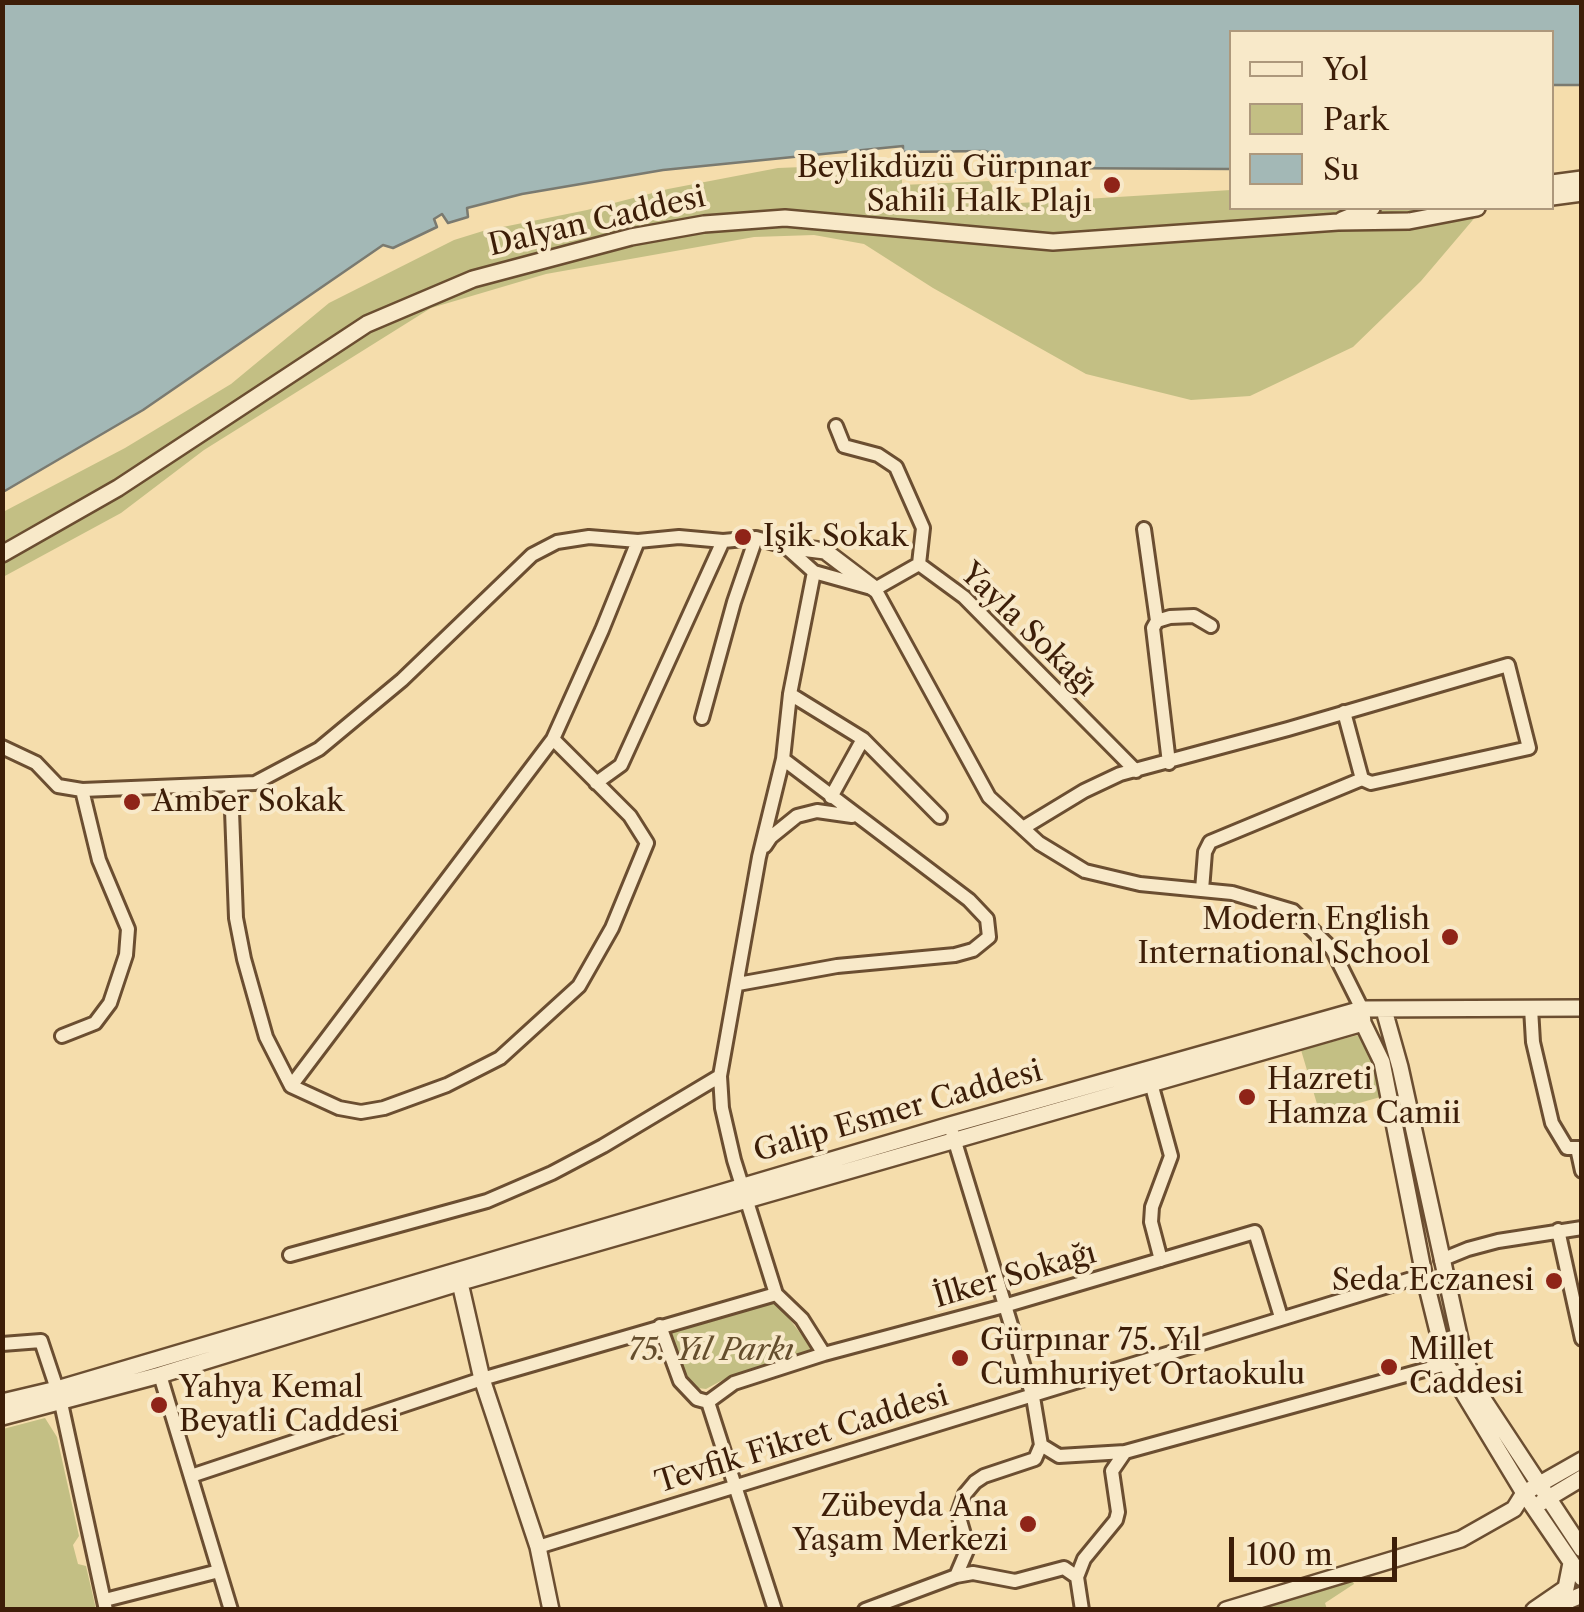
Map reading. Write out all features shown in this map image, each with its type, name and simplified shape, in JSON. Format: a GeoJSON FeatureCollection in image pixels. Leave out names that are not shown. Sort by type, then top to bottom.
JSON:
{"type":"FeatureCollection","features":[{"type":"Feature","properties":{"kind":"street"},"geometry":{"type":"LineString","coordinates":[[1554,183],[1582,179]]}},
{"type":"Feature","properties":{"kind":"street"},"geometry":{"type":"LineString","coordinates":[[1554,197],[1582,194]]}},
{"type":"Feature","properties":{"kind":"street","name":"Dalyan Caddesi"},"geometry":{"type":"LineString","coordinates":[[1338,222],[1367,210]]}},
{"type":"Feature","properties":{"kind":"street","name":"Dalyan Caddesi"},"geometry":{"type":"LineString","coordinates":[[2,554],[118,488],[367,324],[473,279],[630,237],[747,219],[784,218],[1053,242],[1452,210]]}},
{"type":"Feature","properties":{"kind":"street"},"geometry":{"type":"LineString","coordinates":[[836,426],[844,446],[878,455],[896,467],[923,528],[919,564]]}},
{"type":"Feature","properties":{"kind":"street"},"geometry":{"type":"LineString","coordinates":[[1144,529],[1157,621],[1154,654],[1169,763]]}},
{"type":"Feature","properties":{"kind":"street"},"geometry":{"type":"LineString","coordinates":[[2,748],[36,764],[58,786],[82,790],[255,783],[319,748],[402,680],[532,555],[556,542],[589,537],[638,541],[756,538],[824,551],[875,589],[989,797],[1039,843],[1085,871],[1140,884],[1232,894],[1293,911],[1332,949],[1382,1062],[1424,1275],[1446,1364],[1534,1508],[1576,1556]]}},
{"type":"Feature","properties":{"kind":"street"},"geometry":{"type":"LineString","coordinates":[[702,718],[756,538]]}},
{"type":"Feature","properties":{"kind":"street"},"geometry":{"type":"LineString","coordinates":[[290,1086],[553,738],[638,541]]}},
{"type":"Feature","properties":{"kind":"street"},"geometry":{"type":"LineString","coordinates":[[596,783],[620,765],[723,541]]}},
{"type":"Feature","properties":{"kind":"street"},"geometry":{"type":"LineString","coordinates":[[784,546],[814,572],[875,589]]}},
{"type":"Feature","properties":{"kind":"street","name":"Yayla Sokağı"},"geometry":{"type":"LineString","coordinates":[[875,589],[919,564],[964,597],[1136,771]]}},
{"type":"Feature","properties":{"kind":"street"},"geometry":{"type":"LineString","coordinates":[[814,572],[720,1076],[722,1108],[776,1294],[802,1319],[824,1354]]}},
{"type":"Feature","properties":{"kind":"street"},"geometry":{"type":"LineString","coordinates":[[1157,621],[1170,616],[1194,616],[1212,626]]}},
{"type":"Feature","properties":{"kind":"street"},"geometry":{"type":"LineString","coordinates":[[1023,828],[1084,791],[1136,771],[1508,665],[1529,748],[1372,783],[1362,779],[1210,842],[1204,852],[1202,890]]}},
{"type":"Feature","properties":{"kind":"street"},"geometry":{"type":"LineString","coordinates":[[790,694],[862,739],[940,817]]}},
{"type":"Feature","properties":{"kind":"street"},"geometry":{"type":"LineString","coordinates":[[1344,712],[1362,779]]}},
{"type":"Feature","properties":{"kind":"street"},"geometry":{"type":"LineString","coordinates":[[232,784],[236,918],[266,1037],[290,1086],[338,1108],[361,1112],[447,1086],[500,1058],[579,986],[596,958],[626,898],[647,843],[630,816],[553,738]]}},
{"type":"Feature","properties":{"kind":"street"},"geometry":{"type":"LineString","coordinates":[[831,797],[862,739]]}},
{"type":"Feature","properties":{"kind":"street"},"geometry":{"type":"LineString","coordinates":[[738,984],[838,966],[955,956],[973,950],[989,937],[988,919],[969,900],[782,759]]}},
{"type":"Feature","properties":{"kind":"street"},"geometry":{"type":"LineString","coordinates":[[62,1036],[95,1023],[110,1003],[126,955],[128,929],[99,860],[82,790]]}},
{"type":"Feature","properties":{"kind":"street"},"geometry":{"type":"LineString","coordinates":[[759,857],[770,837],[797,816],[817,812],[854,816]]}},
{"type":"Feature","properties":{"kind":"street"},"geometry":{"type":"LineString","coordinates":[[1531,1008],[1533,1042],[1552,1124],[1561,1143],[1567,1148],[1579,1148],[1582,1172]]}},
{"type":"Feature","properties":{"kind":"street"},"geometry":{"type":"LineString","coordinates":[[1035,1459],[1041,1445],[1033,1397],[952,1132],[1151,1083],[1384,1010],[1582,1008]]}},
{"type":"Feature","properties":{"kind":"street"},"geometry":{"type":"LineString","coordinates":[[1384,1010],[1464,1358],[1483,1399],[1545,1490],[1582,1578]]}},
{"type":"Feature","properties":{"kind":"street","name":"Galip Esmer Caddesi"},"geometry":{"type":"LineString","coordinates":[[59,1396],[746,1191],[1362,1016]]}},
{"type":"Feature","properties":{"kind":"street"},"geometry":{"type":"LineString","coordinates":[[290,1255],[487,1202],[552,1174],[720,1076]]}},
{"type":"Feature","properties":{"kind":"street"},"geometry":{"type":"LineString","coordinates":[[1151,1083],[1170,1156],[1152,1207],[1151,1222],[1161,1260]]}},
{"type":"Feature","properties":{"kind":"street"},"geometry":{"type":"LineString","coordinates":[[1441,1260],[1468,1248],[1582,1228]]}},
{"type":"Feature","properties":{"kind":"street"},"geometry":{"type":"LineString","coordinates":[[1558,1230],[1582,1339]]}},
{"type":"Feature","properties":{"kind":"street","name":"İlker Sokağı"},"geometry":{"type":"LineString","coordinates":[[708,1402],[734,1384],[824,1354],[1256,1232],[1282,1317]]}},
{"type":"Feature","properties":{"kind":"street","name":"Tevfik Fikret Caddesi"},"geometry":{"type":"LineString","coordinates":[[538,1547],[1424,1275]]}},
{"type":"Feature","properties":{"kind":"street"},"geometry":{"type":"LineString","coordinates":[[458,1277],[482,1379],[538,1547],[551,1610]]}},
{"type":"Feature","properties":{"kind":"street"},"geometry":{"type":"LineString","coordinates":[[191,1476],[482,1379],[776,1294]]}},
{"type":"Feature","properties":{"kind":"street"},"geometry":{"type":"LineString","coordinates":[[660,1326],[680,1381],[697,1398],[708,1402],[776,1610]]}},
{"type":"Feature","properties":{"kind":"street"},"geometry":{"type":"LineString","coordinates":[[2,1344],[41,1341],[59,1396],[106,1605],[219,1571]]}},
{"type":"Feature","properties":{"kind":"street"},"geometry":{"type":"LineString","coordinates":[[994,1576],[968,1548],[958,1514],[974,1482],[1035,1459],[1126,1452],[1464,1358]]}},
{"type":"Feature","properties":{"kind":"street"},"geometry":{"type":"LineString","coordinates":[[158,1367],[232,1610]]}},
{"type":"Feature","properties":{"kind":"street"},"geometry":{"type":"LineString","coordinates":[[2,1402],[59,1396]]}},
{"type":"Feature","properties":{"kind":"street"},"geometry":{"type":"LineString","coordinates":[[2,1417],[59,1396]]}},
{"type":"Feature","properties":{"kind":"street"},"geometry":{"type":"LineString","coordinates":[[1041,1445],[1059,1456]]}},
{"type":"Feature","properties":{"kind":"street"},"geometry":{"type":"LineString","coordinates":[[1082,1610],[1077,1577],[1084,1560],[1116,1520],[1112,1470],[1126,1452]]}},
{"type":"Feature","properties":{"kind":"street"},"geometry":{"type":"LineString","coordinates":[[1080,1457],[1106,1472],[1112,1483]]}},
{"type":"Feature","properties":{"kind":"street"},"geometry":{"type":"LineString","coordinates":[[1534,1508],[1545,1490],[1582,1460]]}},
{"type":"Feature","properties":{"kind":"street"},"geometry":{"type":"LineString","coordinates":[[1514,1509],[1524,1493],[1582,1478]]}},
{"type":"Feature","properties":{"kind":"street"},"geometry":{"type":"LineString","coordinates":[[1234,1608],[1461,1538],[1514,1509],[1534,1508]]}},
{"type":"Feature","properties":{"kind":"street"},"geometry":{"type":"LineString","coordinates":[[956,1576],[968,1548]]}},
{"type":"Feature","properties":{"kind":"street"},"geometry":{"type":"LineString","coordinates":[[1534,1610],[1566,1588],[1576,1556]]}},
{"type":"Feature","properties":{"kind":"street"},"geometry":{"type":"LineString","coordinates":[[865,1610],[956,1576],[981,1572],[1015,1582],[1084,1560]]}},
{"type":"Feature","properties":{"kind":"street"},"geometry":{"type":"LineString","coordinates":[[1060,1568],[1077,1577]]}},
{"type":"Feature","properties":{"kind":"street"},"geometry":{"type":"LineString","coordinates":[[1549,1610],[1582,1595]]}},
{"type":"Feature","properties":{"kind":"green space"},"geometry":{"type":"Polygon","coordinates":[[[902,163],[902,185],[989,181],[1001,197],[1020,203],[1229,190],[1229,210],[1481,210],[1421,281],[1353,347],[1250,396],[1191,400],[1086,374],[933,288],[864,244],[814,235],[754,237],[546,274],[431,308],[204,450],[121,513],[3,577],[3,512],[125,448],[231,384],[329,303],[454,240],[483,231],[778,168],[902,163]]]}},
{"type":"Feature","properties":{"kind":"green space"},"geometry":{"type":"Polygon","coordinates":[[[1362,1034],[1373,1053],[1384,1096],[1320,1114],[1301,1050],[1362,1034]]]}},
{"type":"Feature","properties":{"kind":"green space","name":"75. Yıl Parkı"},"geometry":{"type":"Polygon","coordinates":[[[774,1299],[814,1351],[732,1375],[706,1389],[683,1377],[669,1333],[774,1299]]]}},
{"type":"Feature","properties":{"kind":"green space"},"geometry":{"type":"Polygon","coordinates":[[[45,1418],[57,1437],[79,1536],[73,1545],[78,1564],[86,1566],[96,1609],[3,1609],[3,1429],[45,1418]]]}},
{"type":"Feature","properties":{"kind":"green space"},"geometry":{"type":"Polygon","coordinates":[[[1349,1572],[1354,1584],[1325,1603],[1327,1609],[1244,1610],[1349,1572]]]}},
{"type":"Feature","properties":{"kind":"water"},"geometry":{"type":"Polygon","coordinates":[[[3,2],[1581,3],[1581,85],[1554,85],[1554,30],[1229,30],[1229,169],[1038,168],[1033,163],[1018,176],[995,154],[985,151],[903,152],[903,146],[663,170],[522,194],[467,208],[468,217],[448,223],[442,214],[434,219],[437,227],[393,248],[383,245],[143,410],[3,492],[3,2]]]}},
{"type":"Feature","properties":{"kind":"place","name":"Beylikdüzü Gürpınar Sahili Halk Plajı"},"geometry":{"type":"Point","coordinates":[1112,185]}},
{"type":"Feature","properties":{"kind":"place","name":"Işik Sokak"},"geometry":{"type":"Point","coordinates":[743,537]}},
{"type":"Feature","properties":{"kind":"place","name":"Amber Sokak"},"geometry":{"type":"Point","coordinates":[132,802]}},
{"type":"Feature","properties":{"kind":"place","name":"Modern English International School"},"geometry":{"type":"Point","coordinates":[1450,937]}},
{"type":"Feature","properties":{"kind":"place","name":"Hazreti Hamza Camii"},"geometry":{"type":"Point","coordinates":[1247,1097]}},
{"type":"Feature","properties":{"kind":"place","name":"Seda Eczanesi"},"geometry":{"type":"Point","coordinates":[1554,1281]}},
{"type":"Feature","properties":{"kind":"place","name":"Gürpınar 75. Yıl Cumhuriyet Ortaokulu"},"geometry":{"type":"Point","coordinates":[960,1358]}},
{"type":"Feature","properties":{"kind":"place","name":"Millet Caddesi"},"geometry":{"type":"Point","coordinates":[1389,1367]}},
{"type":"Feature","properties":{"kind":"place","name":"Yahya Kemal Beyatli Caddesi"},"geometry":{"type":"Point","coordinates":[159,1405]}},
{"type":"Feature","properties":{"kind":"place","name":"Zübeyda Ana Yaşam Merkezi"},"geometry":{"type":"Point","coordinates":[1028,1524]}}]}
